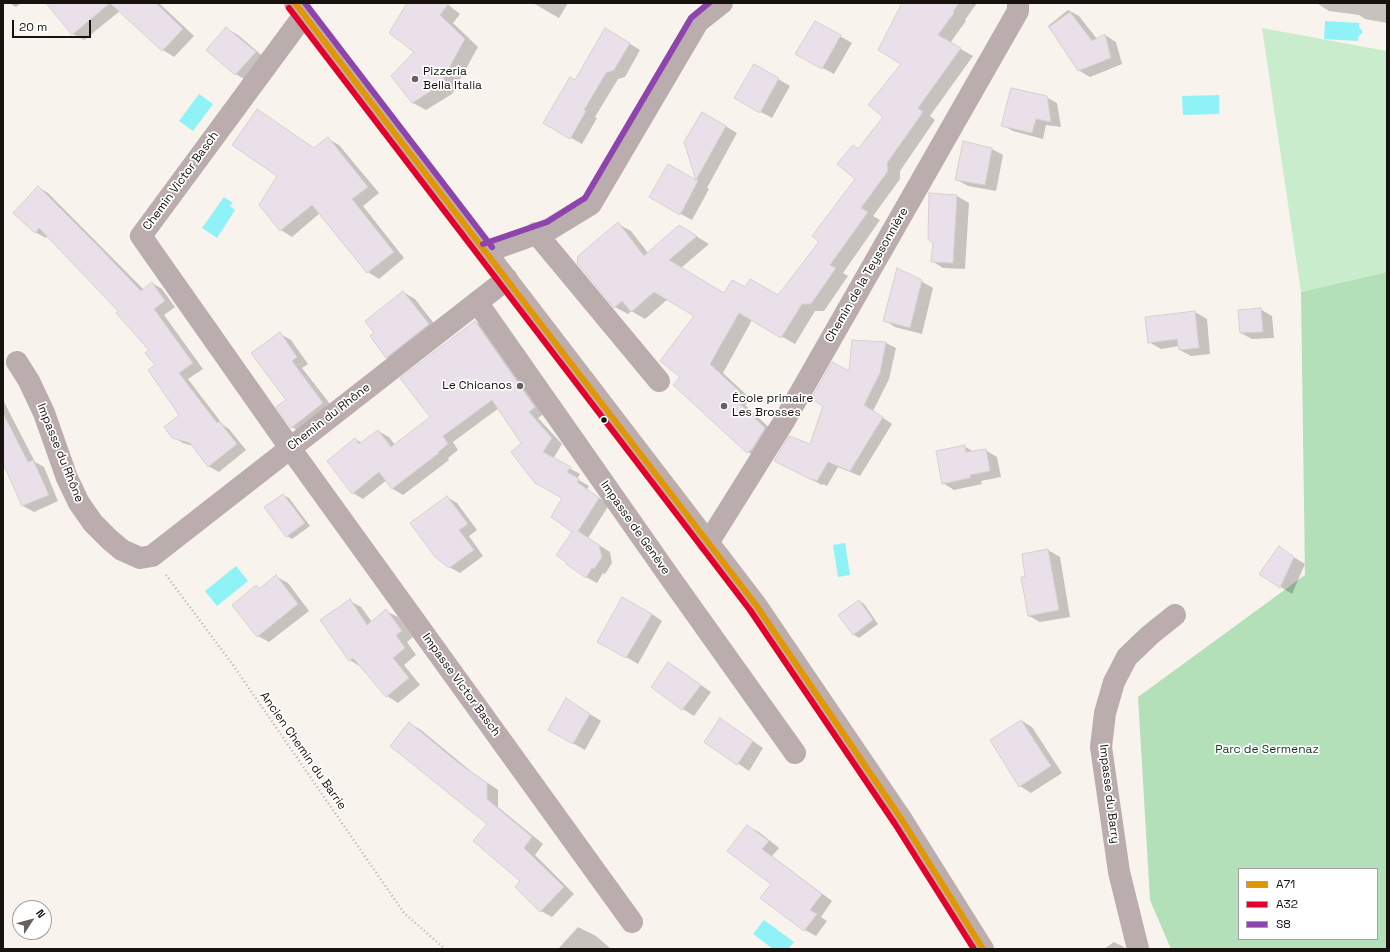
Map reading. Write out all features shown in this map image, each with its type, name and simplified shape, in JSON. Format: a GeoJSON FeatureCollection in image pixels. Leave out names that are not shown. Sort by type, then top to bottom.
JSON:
{"type":"FeatureCollection","features":[{"type":"Feature","properties":{"kind":"main road"},"geometry":{"type":"LineString","coordinates":[[300,9],[756,605],[902,820],[983,949]]}},
{"type":"Feature","properties":{"kind":"street"},"geometry":{"type":"LineString","coordinates":[[486,252],[550,229],[590,204],[698,22],[722,3]]}},
{"type":"Feature","properties":{"kind":"street","name":"Chemin de la Teyssonnière"},"geometry":{"type":"LineString","coordinates":[[708,543],[783,423],[1018,11],[1018,3]]}},
{"type":"Feature","properties":{"kind":"street","name":"Chemin Victor Basch"},"geometry":{"type":"LineString","coordinates":[[290,448],[141,236],[300,9]]}},
{"type":"Feature","properties":{"kind":"street"},"geometry":{"type":"LineString","coordinates":[[536,233],[659,381]]}},
{"type":"Feature","properties":{"kind":"street","name":"Chemin du Rhône"},"geometry":{"type":"LineString","coordinates":[[152,556],[507,279]]}},
{"type":"Feature","properties":{"kind":"street","name":"Impasse de Genève"},"geometry":{"type":"LineString","coordinates":[[477,302],[795,753]]}},
{"type":"Feature","properties":{"kind":"street","name":"Impasse du Rhône"},"geometry":{"type":"LineString","coordinates":[[16,362],[29,381],[44,413],[79,503],[93,523],[122,550],[140,558],[152,556]]}},
{"type":"Feature","properties":{"kind":"street","name":"Impasse Victor Basch"},"geometry":{"type":"LineString","coordinates":[[290,448],[632,922]]}},
{"type":"Feature","properties":{"kind":"street","name":"Impasse du Barry"},"geometry":{"type":"LineString","coordinates":[[1138,949],[1119,872],[1101,747],[1105,713],[1114,682],[1127,657],[1150,634],[1175,615]]}},
{"type":"Feature","properties":{"kind":"path","name":"Ancien Chemin du Barrie"},"geometry":{"type":"LineString","coordinates":[[152,556],[233,665],[404,913],[445,949]]}},
{"type":"Feature","properties":{"kind":"green space"},"geometry":{"type":"Polygon","coordinates":[[[1262,28],[1387,51],[1387,272],[1301,292],[1262,28]]]}},
{"type":"Feature","properties":{"kind":"green space","name":"Parc de Sermenaz"},"geometry":{"type":"Polygon","coordinates":[[[1387,272],[1387,949],[1171,949],[1150,900],[1138,697],[1305,575],[1301,292],[1387,272]]]}},
{"type":"Feature","properties":{"kind":"water"},"geometry":{"type":"Polygon","coordinates":[[[1325,21],[1359,23],[1359,27],[1363,32],[1358,37],[1358,41],[1324,39],[1325,21]]]}},
{"type":"Feature","properties":{"kind":"water"},"geometry":{"type":"Polygon","coordinates":[[[199,94],[213,104],[193,131],[179,121],[199,94]]]}},
{"type":"Feature","properties":{"kind":"water"},"geometry":{"type":"Polygon","coordinates":[[[1219,95],[1219,114],[1183,115],[1182,96],[1219,95]]]}},
{"type":"Feature","properties":{"kind":"water"},"geometry":{"type":"Polygon","coordinates":[[[224,197],[233,203],[230,206],[235,210],[217,238],[202,228],[224,197]]]}},
{"type":"Feature","properties":{"kind":"water"},"geometry":{"type":"Polygon","coordinates":[[[845,543],[850,575],[838,577],[833,545],[845,543]]]}},
{"type":"Feature","properties":{"kind":"water"},"geometry":{"type":"Polygon","coordinates":[[[236,566],[248,581],[217,606],[205,591],[236,566]]]}},
{"type":"Feature","properties":{"kind":"water"},"geometry":{"type":"Polygon","coordinates":[[[764,920],[794,942],[788,949],[773,949],[753,934],[764,920]]]}},
{"type":"Feature","properties":{"kind":"building"},"geometry":{"type":"Polygon","coordinates":[[[46,3],[110,3],[72,35],[46,3]]]}},
{"type":"Feature","properties":{"kind":"building"},"geometry":{"type":"Polygon","coordinates":[[[110,3],[156,3],[183,29],[162,51],[110,3]]]}},
{"type":"Feature","properties":{"kind":"building"},"geometry":{"type":"Polygon","coordinates":[[[407,3],[449,3],[440,15],[465,39],[439,86],[412,103],[391,76],[414,52],[389,33],[407,3]]]}},
{"type":"Feature","properties":{"kind":"building"},"geometry":{"type":"Polygon","coordinates":[[[902,3],[959,3],[953,12],[954,13],[938,35],[961,48],[918,108],[923,112],[887,163],[888,171],[861,208],[868,212],[830,265],[836,268],[811,304],[802,304],[781,338],[739,313],[710,364],[739,391],[733,397],[765,428],[752,449],[747,453],[673,385],[680,377],[660,361],[694,316],[654,292],[631,312],[622,301],[614,308],[577,263],[578,256],[618,222],[644,256],[679,225],[697,236],[669,260],[724,293],[732,280],[745,287],[750,279],[778,295],[819,242],[812,236],[855,179],[837,164],[853,145],[858,149],[883,117],[868,105],[901,64],[878,50],[902,3]]]}},
{"type":"Feature","properties":{"kind":"building"},"geometry":{"type":"Polygon","coordinates":[[[1070,12],[1092,41],[1105,34],[1111,58],[1078,71],[1049,27],[1070,12]]]}},
{"type":"Feature","properties":{"kind":"building"},"geometry":{"type":"Polygon","coordinates":[[[815,21],[841,35],[822,69],[795,54],[815,21]]]}},
{"type":"Feature","properties":{"kind":"building"},"geometry":{"type":"Polygon","coordinates":[[[226,27],[256,52],[235,75],[206,50],[226,27]]]}},
{"type":"Feature","properties":{"kind":"building"},"geometry":{"type":"Polygon","coordinates":[[[605,28],[630,43],[614,70],[606,73],[584,110],[586,111],[570,139],[543,123],[570,77],[575,80],[605,28]]]}},
{"type":"Feature","properties":{"kind":"building"},"geometry":{"type":"Polygon","coordinates":[[[754,64],[779,78],[760,113],[734,98],[754,64]]]}},
{"type":"Feature","properties":{"kind":"building"},"geometry":{"type":"Polygon","coordinates":[[[1011,88],[1047,96],[1051,122],[1036,119],[1032,133],[1001,126],[1011,88]]]}},
{"type":"Feature","properties":{"kind":"building"},"geometry":{"type":"Polygon","coordinates":[[[257,109],[314,148],[328,137],[368,187],[352,199],[394,252],[367,273],[312,205],[280,231],[259,205],[277,176],[232,145],[257,109]]]}},
{"type":"Feature","properties":{"kind":"building"},"geometry":{"type":"Polygon","coordinates":[[[702,112],[726,126],[696,180],[684,142],[702,112]]]}},
{"type":"Feature","properties":{"kind":"building"},"geometry":{"type":"Polygon","coordinates":[[[963,141],[992,148],[985,185],[955,180],[963,141]]]}},
{"type":"Feature","properties":{"kind":"building"},"geometry":{"type":"Polygon","coordinates":[[[668,164],[698,181],[680,215],[649,197],[668,164]]]}},
{"type":"Feature","properties":{"kind":"building"},"geometry":{"type":"Polygon","coordinates":[[[38,186],[141,291],[152,282],[165,301],[154,309],[193,363],[179,373],[217,423],[219,421],[237,444],[208,467],[190,443],[172,438],[164,427],[179,415],[148,370],[155,365],[145,353],[149,350],[116,313],[118,311],[39,228],[35,233],[13,213],[38,186]]]}},
{"type":"Feature","properties":{"kind":"building"},"geometry":{"type":"Polygon","coordinates":[[[929,193],[957,195],[953,263],[931,262],[933,243],[928,239],[929,193]]]}},
{"type":"Feature","properties":{"kind":"building"},"geometry":{"type":"Polygon","coordinates":[[[897,268],[922,280],[910,328],[883,321],[897,268]]]}},
{"type":"Feature","properties":{"kind":"building"},"geometry":{"type":"Polygon","coordinates":[[[403,291],[429,324],[386,358],[370,336],[374,333],[365,321],[403,291]]]}},
{"type":"Feature","properties":{"kind":"building"},"geometry":{"type":"Polygon","coordinates":[[[1261,308],[1263,332],[1240,333],[1238,310],[1261,308]]]}},
{"type":"Feature","properties":{"kind":"building"},"geometry":{"type":"Polygon","coordinates":[[[1195,311],[1199,348],[1179,350],[1177,339],[1148,343],[1145,317],[1195,311]]]}},
{"type":"Feature","properties":{"kind":"building"},"geometry":{"type":"Polygon","coordinates":[[[475,321],[535,407],[529,412],[552,438],[543,452],[571,467],[567,472],[579,479],[577,482],[599,498],[578,531],[599,545],[602,557],[594,569],[592,568],[586,578],[556,555],[572,532],[551,517],[562,498],[535,483],[511,452],[521,443],[492,400],[443,436],[448,444],[438,452],[439,453],[392,489],[379,472],[352,494],[327,461],[355,438],[359,444],[378,430],[391,447],[430,417],[400,378],[475,321]]]}},
{"type":"Feature","properties":{"kind":"building"},"geometry":{"type":"Polygon","coordinates":[[[280,332],[297,357],[292,361],[323,403],[291,428],[276,407],[286,400],[251,353],[280,332]]]}},
{"type":"Feature","properties":{"kind":"building"},"geometry":{"type":"Polygon","coordinates":[[[852,340],[886,342],[880,373],[864,405],[883,417],[850,471],[828,462],[817,481],[812,480],[774,461],[789,436],[810,444],[823,406],[811,399],[832,362],[849,371],[852,340]]]}},
{"type":"Feature","properties":{"kind":"building"},"geometry":{"type":"Polygon","coordinates":[[[3,413],[28,462],[33,460],[49,495],[22,506],[3,463],[3,413]]]}},
{"type":"Feature","properties":{"kind":"building"},"geometry":{"type":"Polygon","coordinates":[[[965,445],[966,452],[986,449],[990,471],[970,475],[970,478],[942,484],[936,451],[965,445]]]}},
{"type":"Feature","properties":{"kind":"building"},"geometry":{"type":"Polygon","coordinates":[[[283,494],[305,523],[286,537],[264,507],[283,494]]]}},
{"type":"Feature","properties":{"kind":"building"},"geometry":{"type":"Polygon","coordinates":[[[447,496],[468,524],[459,530],[474,550],[449,568],[435,557],[410,523],[447,496]]]}},
{"type":"Feature","properties":{"kind":"building"},"geometry":{"type":"Polygon","coordinates":[[[1279,546],[1294,557],[1280,588],[1259,574],[1279,546]]]}},
{"type":"Feature","properties":{"kind":"building"},"geometry":{"type":"Polygon","coordinates":[[[1048,549],[1059,610],[1028,616],[1021,577],[1025,577],[1022,554],[1048,549]]]}},
{"type":"Feature","properties":{"kind":"building"},"geometry":{"type":"Polygon","coordinates":[[[276,575],[298,604],[257,637],[232,605],[256,585],[259,589],[276,575]]]}},
{"type":"Feature","properties":{"kind":"building"},"geometry":{"type":"Polygon","coordinates":[[[622,597],[652,614],[626,658],[597,642],[622,597]]]}},
{"type":"Feature","properties":{"kind":"building"},"geometry":{"type":"Polygon","coordinates":[[[350,599],[367,625],[386,609],[402,631],[396,635],[405,648],[393,658],[409,678],[386,697],[353,658],[349,661],[320,620],[350,599]]]}},
{"type":"Feature","properties":{"kind":"building"},"geometry":{"type":"Polygon","coordinates":[[[859,600],[873,620],[853,635],[838,615],[859,600]]]}},
{"type":"Feature","properties":{"kind":"building"},"geometry":{"type":"Polygon","coordinates":[[[668,662],[701,685],[682,710],[651,687],[668,662]]]}},
{"type":"Feature","properties":{"kind":"building"},"geometry":{"type":"Polygon","coordinates":[[[566,698],[590,714],[573,744],[548,730],[566,698]]]}},
{"type":"Feature","properties":{"kind":"building"},"geometry":{"type":"Polygon","coordinates":[[[720,718],[753,741],[737,765],[704,742],[720,718]]]}},
{"type":"Feature","properties":{"kind":"building"},"geometry":{"type":"Polygon","coordinates":[[[1021,720],[1051,766],[1019,787],[990,740],[1021,720]]]}},
{"type":"Feature","properties":{"kind":"building"},"geometry":{"type":"Polygon","coordinates":[[[409,722],[461,765],[487,783],[487,799],[532,837],[524,848],[564,887],[540,912],[515,887],[520,881],[473,841],[487,824],[390,746],[409,722]]]}},
{"type":"Feature","properties":{"kind":"building"},"geometry":{"type":"Polygon","coordinates":[[[747,825],[769,841],[762,849],[822,894],[810,910],[817,914],[804,931],[760,898],[771,884],[727,851],[747,825]]]}},
{"type":"Feature","properties":{"kind":"transit line","name":"A71"},"geometry":{"type":"LineString","coordinates":[[295,3],[756,605],[902,820],[983,949]]}},
{"type":"Feature","properties":{"kind":"transit line","name":"S8"},"geometry":{"type":"LineString","coordinates":[[305,3],[492,247]]}},
{"type":"Feature","properties":{"kind":"transit line","name":"S8"},"geometry":{"type":"LineString","coordinates":[[483,244],[547,222],[585,198],[691,18],[709,3]]}},
{"type":"Feature","properties":{"kind":"transit line","name":"A32"},"geometry":{"type":"LineString","coordinates":[[289,8],[750,610],[895,824],[974,949]]}},
{"type":"Feature","properties":{"kind":"place","name":"Pizzeria Bella Italia"},"geometry":{"type":"Point","coordinates":[415,79]}},
{"type":"Feature","properties":{"kind":"place","name":"Le Chicanos"},"geometry":{"type":"Point","coordinates":[520,386]}},
{"type":"Feature","properties":{"kind":"place","name":"École primaire Les Brosses"},"geometry":{"type":"Point","coordinates":[724,406]}}]}
